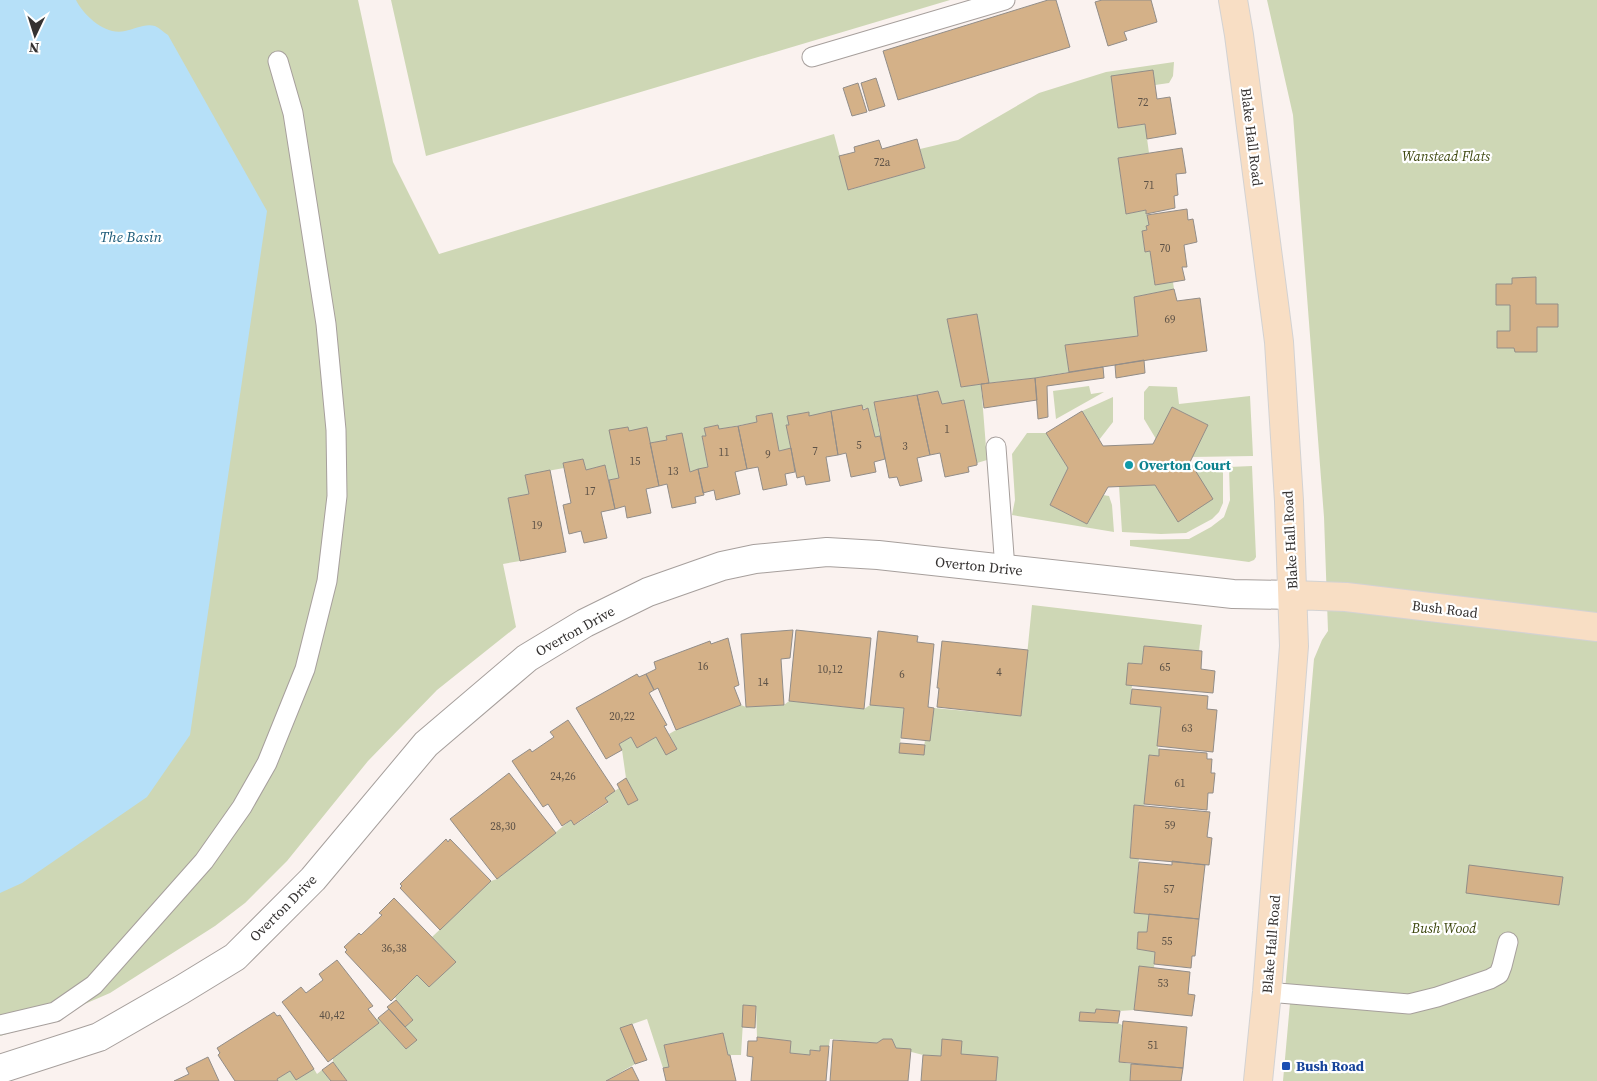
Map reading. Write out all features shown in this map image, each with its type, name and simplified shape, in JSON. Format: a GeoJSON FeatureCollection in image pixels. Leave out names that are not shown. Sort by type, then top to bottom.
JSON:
{"type":"FeatureCollection","features":[{"type":"Feature","properties":{"kind":"main road","name":"Blake Hall Road"},"geometry":{"type":"LineString","coordinates":[[1233,0],[1279,342],[1293,595],[1293,664],[1267,992],[1258,1081]]}},
{"type":"Feature","properties":{"kind":"main road","name":"Bush Road"},"geometry":{"type":"LineString","coordinates":[[1293,595],[1346,596],[1597,627]]}},
{"type":"Feature","properties":{"kind":"street","name":"Overton Drive"},"geometry":{"type":"LineString","coordinates":[[0,1069],[99,1037],[181,990],[235,956],[313,879],[426,744],[527,658],[585,623],[648,592],[722,566],[755,559],[828,552],[878,555],[1233,594],[1293,595]]}},
{"type":"Feature","properties":{"kind":"lane"},"geometry":{"type":"LineString","coordinates":[[812,57],[1005,0]]}},
{"type":"Feature","properties":{"kind":"lane"},"geometry":{"type":"LineString","coordinates":[[0,1024],[55,1012],[94,985],[204,861],[242,807],[267,763],[305,669],[328,581],[337,496],[336,430],[326,324],[304,180],[293,113],[278,61]]}},
{"type":"Feature","properties":{"kind":"lane"},"geometry":{"type":"LineString","coordinates":[[996,447],[1005,569]]}},
{"type":"Feature","properties":{"kind":"lane"},"geometry":{"type":"LineString","coordinates":[[1267,992],[1409,1004],[1437,997],[1490,979],[1499,974],[1508,942]]}},
{"type":"Feature","properties":{"kind":"green space"},"geometry":{"type":"Polygon","coordinates":[[[0,0],[358,0],[393,162],[439,254],[834,134],[849,190],[925,168],[920,149],[958,140],[1039,93],[1106,72],[1174,62],[1173,76],[1169,83],[1155,85],[1153,71],[1118,128],[1145,124],[1149,153],[1118,158],[1126,214],[1146,210],[1149,225],[1146,226],[1147,230],[1142,231],[1145,252],[1150,251],[1155,285],[1173,282],[1174,289],[1134,297],[1138,336],[1065,345],[1069,372],[1035,378],[989,383],[977,314],[947,319],[961,387],[981,384],[987,460],[977,463],[964,400],[942,404],[938,391],[874,402],[880,436],[875,437],[868,408],[809,416],[809,412],[788,417],[789,425],[786,425],[791,448],[779,451],[771,413],[756,416],[757,422],[719,429],[717,425],[704,428],[706,436],[702,437],[708,467],[690,472],[667,440],[650,443],[629,431],[628,427],[610,431],[619,478],[609,480],[605,465],[586,470],[583,459],[563,463],[564,468],[525,475],[529,494],[508,498],[520,561],[503,564],[516,627],[437,690],[368,761],[287,861],[245,903],[215,926],[110,993],[34,1026],[0,1036],[0,0]]]}},
{"type":"Feature","properties":{"kind":"green space"},"geometry":{"type":"Polygon","coordinates":[[[391,0],[950,0],[426,156],[391,0]]]}},
{"type":"Feature","properties":{"kind":"green space","name":"Bush Wood"},"geometry":{"type":"Polygon","coordinates":[[[1267,0],[1597,0],[1597,1081],[1283,1081],[1290,1003],[1284,1002],[1314,659],[1328,631],[1324,517],[1293,115],[1267,0]]]}},
{"type":"Feature","properties":{"kind":"green space"},"geometry":{"type":"Polygon","coordinates":[[[1089,386],[1091,394],[1104,392],[1056,419],[1053,391],[1089,386]]]}},
{"type":"Feature","properties":{"kind":"green space"},"geometry":{"type":"Polygon","coordinates":[[[1149,386],[1177,387],[1179,404],[1250,396],[1253,456],[1192,457],[1208,425],[1172,407],[1156,439],[1144,419],[1144,392],[1149,386]]]}},
{"type":"Feature","properties":{"kind":"green space"},"geometry":{"type":"Polygon","coordinates":[[[1113,397],[1113,422],[1099,440],[1082,411],[1113,397]]]}},
{"type":"Feature","properties":{"kind":"green space"},"geometry":{"type":"Polygon","coordinates":[[[1027,433],[1046,433],[1068,468],[1050,505],[1087,524],[1103,495],[1109,496],[1112,505],[1114,532],[1012,515],[1015,500],[1012,454],[1027,433]]]}},
{"type":"Feature","properties":{"kind":"green space"},"geometry":{"type":"Polygon","coordinates":[[[1218,466],[1223,473],[1223,503],[1219,512],[1212,519],[1186,533],[1122,532],[1119,486],[1155,485],[1206,467],[1218,466]]]}},
{"type":"Feature","properties":{"kind":"green space"},"geometry":{"type":"Polygon","coordinates":[[[1252,466],[1256,557],[1254,560],[1249,562],[1130,546],[1130,540],[1189,539],[1211,527],[1224,517],[1230,500],[1229,467],[1252,466]]]}},
{"type":"Feature","properties":{"kind":"green space"},"geometry":{"type":"Polygon","coordinates":[[[1032,605],[1202,625],[1199,651],[1144,646],[1142,664],[1128,663],[1127,685],[1132,686],[1130,704],[1161,707],[1157,746],[1159,756],[1149,755],[1144,806],[1134,805],[1130,857],[1139,858],[1134,912],[1149,914],[1147,932],[1138,932],[1137,949],[1155,952],[1154,968],[1139,967],[1134,1010],[1096,1009],[1095,1013],[1080,1012],[1079,1020],[1118,1023],[1122,1025],[1119,1062],[1131,1064],[1130,1081],[996,1081],[942,1039],[941,1056],[923,1055],[896,1048],[892,1039],[883,1039],[877,1043],[830,1039],[829,1046],[820,1046],[820,1051],[811,1050],[810,1055],[790,1053],[791,1041],[757,1037],[756,1006],[744,1005],[741,1055],[728,1055],[723,1033],[664,1045],[669,1067],[663,1068],[647,1019],[621,1028],[635,1064],[606,1081],[347,1081],[333,1062],[333,1058],[378,1023],[376,1020],[378,1018],[406,1049],[416,1040],[405,1027],[413,1020],[396,1000],[395,996],[417,975],[429,987],[455,962],[432,937],[491,881],[497,879],[571,820],[575,825],[608,803],[605,798],[619,788],[638,800],[626,778],[622,750],[619,744],[631,737],[637,748],[656,737],[677,749],[669,734],[676,730],[741,705],[746,707],[784,705],[789,701],[864,709],[870,705],[904,708],[899,753],[923,755],[925,740],[929,740],[934,708],[1021,716],[1032,605]]]}},
{"type":"Feature","properties":{"kind":"green space"},"geometry":{"type":"Polygon","coordinates":[[[314,1069],[317,1074],[322,1070],[331,1081],[278,1081],[277,1079],[290,1071],[314,1069]]]}},
{"type":"Feature","properties":{"kind":"water","name":"The Basin"},"geometry":{"type":"Polygon","coordinates":[[[0,0],[76,0],[90,18],[110,31],[125,31],[151,25],[168,35],[267,211],[190,735],[147,797],[22,883],[0,893],[0,0]]]}},
{"type":"Feature","properties":{"kind":"building"},"geometry":{"type":"Polygon","coordinates":[[[1048,0],[1056,0],[1070,47],[898,100],[883,51],[1048,0]]]}},
{"type":"Feature","properties":{"kind":"building"},"geometry":{"type":"Polygon","coordinates":[[[1102,0],[1151,0],[1157,22],[1124,32],[1127,40],[1108,46],[1095,2],[1102,0]]]}},
{"type":"Feature","properties":{"kind":"building"},"geometry":{"type":"Polygon","coordinates":[[[1153,70],[1157,99],[1170,97],[1176,134],[1147,139],[1145,124],[1118,128],[1111,76],[1153,70]]]}},
{"type":"Feature","properties":{"kind":"building"},"geometry":{"type":"Polygon","coordinates":[[[876,78],[885,106],[869,111],[861,83],[876,78]]]}},
{"type":"Feature","properties":{"kind":"building"},"geometry":{"type":"Polygon","coordinates":[[[858,83],[867,112],[852,116],[843,88],[858,83]]]}},
{"type":"Feature","properties":{"kind":"building"},"geometry":{"type":"Polygon","coordinates":[[[917,139],[925,168],[848,190],[839,156],[855,152],[854,147],[879,140],[882,149],[917,139]]]}},
{"type":"Feature","properties":{"kind":"building"},"geometry":{"type":"Polygon","coordinates":[[[1182,148],[1186,173],[1176,174],[1178,195],[1174,196],[1175,208],[1146,214],[1146,210],[1126,214],[1118,158],[1182,148]]]}},
{"type":"Feature","properties":{"kind":"building"},"geometry":{"type":"Polygon","coordinates":[[[1187,209],[1188,220],[1193,219],[1197,242],[1184,245],[1187,267],[1182,267],[1185,280],[1155,285],[1150,251],[1145,252],[1142,231],[1147,230],[1146,226],[1149,225],[1147,215],[1187,209]]]}},
{"type":"Feature","properties":{"kind":"building"},"geometry":{"type":"Polygon","coordinates":[[[1536,277],[1536,304],[1558,304],[1558,327],[1537,327],[1537,352],[1515,352],[1514,348],[1497,348],[1497,331],[1510,331],[1510,305],[1496,305],[1496,284],[1512,284],[1512,278],[1536,277]]]}},
{"type":"Feature","properties":{"kind":"building"},"geometry":{"type":"Polygon","coordinates":[[[1174,289],[1177,301],[1200,298],[1207,351],[1069,372],[1065,345],[1138,336],[1134,297],[1174,289]]]}},
{"type":"Feature","properties":{"kind":"building"},"geometry":{"type":"Polygon","coordinates":[[[977,314],[989,383],[961,387],[947,319],[977,314]]]}},
{"type":"Feature","properties":{"kind":"building"},"geometry":{"type":"Polygon","coordinates":[[[1144,360],[1145,373],[1116,378],[1115,365],[1144,360]]]}},
{"type":"Feature","properties":{"kind":"building"},"geometry":{"type":"Polygon","coordinates":[[[1103,367],[1104,378],[1047,386],[1048,417],[1038,419],[1035,378],[1103,367]]]}},
{"type":"Feature","properties":{"kind":"building"},"geometry":{"type":"Polygon","coordinates":[[[1035,378],[1037,400],[984,408],[981,384],[1035,378]]]}},
{"type":"Feature","properties":{"kind":"building"},"geometry":{"type":"Polygon","coordinates":[[[938,391],[942,404],[964,400],[977,463],[977,465],[968,467],[969,472],[945,477],[940,453],[930,455],[917,395],[938,391]]]}},
{"type":"Feature","properties":{"kind":"building"},"geometry":{"type":"Polygon","coordinates":[[[917,395],[930,455],[917,458],[922,481],[900,486],[897,477],[889,478],[874,402],[917,395]]]}},
{"type":"Feature","properties":{"kind":"building"},"geometry":{"type":"Polygon","coordinates":[[[862,405],[863,410],[868,408],[875,437],[880,436],[885,459],[874,462],[876,472],[851,477],[846,453],[838,455],[831,411],[862,405]]]}},
{"type":"Feature","properties":{"kind":"building","name":"Overton Court"},"geometry":{"type":"Polygon","coordinates":[[[1172,407],[1208,425],[1190,462],[1213,499],[1178,522],[1155,485],[1108,487],[1087,524],[1050,505],[1068,468],[1046,433],[1082,411],[1103,446],[1153,444],[1172,407]]]}},
{"type":"Feature","properties":{"kind":"building"},"geometry":{"type":"Polygon","coordinates":[[[831,411],[838,455],[826,457],[830,481],[806,485],[804,476],[797,478],[786,425],[789,425],[787,416],[809,412],[809,416],[831,411]]]}},
{"type":"Feature","properties":{"kind":"building"},"geometry":{"type":"Polygon","coordinates":[[[772,413],[779,451],[791,448],[795,472],[785,474],[787,485],[763,490],[758,467],[747,469],[738,426],[757,422],[756,416],[772,413]]]}},
{"type":"Feature","properties":{"kind":"building"},"geometry":{"type":"Polygon","coordinates":[[[718,425],[719,429],[738,426],[747,469],[735,472],[740,494],[716,500],[714,490],[703,493],[698,469],[708,467],[702,436],[706,436],[704,428],[718,425]]]}},
{"type":"Feature","properties":{"kind":"building"},"geometry":{"type":"Polygon","coordinates":[[[628,427],[629,431],[647,427],[659,486],[646,489],[651,513],[627,518],[625,506],[615,509],[609,480],[619,478],[609,430],[628,427]]]}},
{"type":"Feature","properties":{"kind":"building"},"geometry":{"type":"Polygon","coordinates":[[[682,433],[690,472],[698,469],[704,495],[695,497],[696,503],[672,508],[667,484],[659,486],[650,443],[667,440],[666,436],[682,433]]]}},
{"type":"Feature","properties":{"kind":"building"},"geometry":{"type":"Polygon","coordinates":[[[583,459],[586,470],[605,465],[615,509],[601,512],[607,538],[584,543],[581,531],[569,534],[563,505],[571,503],[563,463],[583,459]]]}},
{"type":"Feature","properties":{"kind":"building"},"geometry":{"type":"Polygon","coordinates":[[[550,470],[566,552],[520,561],[508,498],[529,494],[525,475],[550,470]]]}},
{"type":"Feature","properties":{"kind":"building"},"geometry":{"type":"Polygon","coordinates":[[[793,630],[790,658],[781,659],[784,705],[746,707],[741,634],[793,630]]]}},
{"type":"Feature","properties":{"kind":"building"},"geometry":{"type":"Polygon","coordinates":[[[796,630],[871,638],[864,709],[789,701],[796,630]]]}},
{"type":"Feature","properties":{"kind":"building"},"geometry":{"type":"Polygon","coordinates":[[[878,631],[918,636],[917,642],[934,644],[928,707],[934,708],[930,741],[901,738],[904,708],[870,705],[878,631]]]}},
{"type":"Feature","properties":{"kind":"building"},"geometry":{"type":"Polygon","coordinates":[[[728,638],[739,685],[734,687],[741,705],[676,730],[658,688],[654,690],[646,674],[656,669],[654,662],[710,641],[711,644],[728,638]]]}},
{"type":"Feature","properties":{"kind":"building"},"geometry":{"type":"Polygon","coordinates":[[[942,641],[1028,650],[1021,716],[937,707],[942,641]]]}},
{"type":"Feature","properties":{"kind":"building"},"geometry":{"type":"Polygon","coordinates":[[[1144,646],[1202,651],[1201,669],[1215,671],[1213,693],[1126,685],[1128,663],[1142,664],[1144,646]]]}},
{"type":"Feature","properties":{"kind":"building"},"geometry":{"type":"Polygon","coordinates":[[[637,674],[639,677],[646,674],[654,690],[649,693],[667,725],[664,726],[677,749],[666,755],[656,737],[637,748],[631,737],[619,744],[622,750],[606,759],[576,708],[637,674]]]}},
{"type":"Feature","properties":{"kind":"building"},"geometry":{"type":"Polygon","coordinates":[[[1132,689],[1208,696],[1207,709],[1217,710],[1213,752],[1157,746],[1161,707],[1130,704],[1132,689]]]}},
{"type":"Feature","properties":{"kind":"building"},"geometry":{"type":"Polygon","coordinates":[[[568,720],[615,791],[605,798],[608,802],[574,825],[571,820],[562,826],[548,804],[543,807],[512,761],[530,749],[532,752],[554,737],[550,732],[568,720]]]}},
{"type":"Feature","properties":{"kind":"building"},"geometry":{"type":"Polygon","coordinates":[[[900,743],[925,745],[924,755],[899,753],[900,743]]]}},
{"type":"Feature","properties":{"kind":"building"},"geometry":{"type":"Polygon","coordinates":[[[1159,749],[1207,753],[1207,759],[1212,759],[1211,773],[1215,773],[1213,793],[1208,793],[1207,810],[1144,804],[1149,755],[1159,756],[1159,749]]]}},
{"type":"Feature","properties":{"kind":"building"},"geometry":{"type":"Polygon","coordinates":[[[509,773],[556,833],[497,879],[450,819],[509,773]]]}},
{"type":"Feature","properties":{"kind":"building"},"geometry":{"type":"Polygon","coordinates":[[[626,778],[638,800],[628,805],[617,784],[626,778]]]}},
{"type":"Feature","properties":{"kind":"building"},"geometry":{"type":"Polygon","coordinates":[[[1134,805],[1210,812],[1207,837],[1212,838],[1209,865],[1130,858],[1134,805]]]}},
{"type":"Feature","properties":{"kind":"building"},"geometry":{"type":"Polygon","coordinates":[[[446,839],[448,842],[450,839],[491,881],[440,930],[400,888],[402,886],[400,884],[446,839]]]}},
{"type":"Feature","properties":{"kind":"building"},"geometry":{"type":"Polygon","coordinates":[[[1172,861],[1205,865],[1199,919],[1134,913],[1139,862],[1172,865],[1172,861]]]}},
{"type":"Feature","properties":{"kind":"building"},"geometry":{"type":"Polygon","coordinates":[[[1469,865],[1563,877],[1559,905],[1466,893],[1469,865]]]}},
{"type":"Feature","properties":{"kind":"building"},"geometry":{"type":"Polygon","coordinates":[[[394,898],[456,962],[429,987],[417,975],[391,1001],[345,952],[347,950],[344,947],[359,933],[361,935],[382,915],[379,913],[394,898]]]}},
{"type":"Feature","properties":{"kind":"building"},"geometry":{"type":"Polygon","coordinates":[[[1149,914],[1199,919],[1195,956],[1192,956],[1191,968],[1154,964],[1155,952],[1137,949],[1138,932],[1147,932],[1149,914]]]}},
{"type":"Feature","properties":{"kind":"building"},"geometry":{"type":"Polygon","coordinates":[[[337,960],[373,1006],[368,1009],[379,1023],[328,1062],[282,1002],[301,987],[306,993],[323,980],[319,974],[337,960]]]}},
{"type":"Feature","properties":{"kind":"building"},"geometry":{"type":"Polygon","coordinates":[[[1139,966],[1190,972],[1188,994],[1195,995],[1192,1016],[1134,1010],[1139,966]]]}},
{"type":"Feature","properties":{"kind":"building"},"geometry":{"type":"Polygon","coordinates":[[[396,1000],[413,1020],[405,1027],[387,1007],[396,1000]]]}},
{"type":"Feature","properties":{"kind":"building"},"geometry":{"type":"Polygon","coordinates":[[[743,1005],[756,1006],[755,1028],[742,1027],[743,1005]]]}},
{"type":"Feature","properties":{"kind":"building"},"geometry":{"type":"Polygon","coordinates":[[[389,1009],[417,1040],[406,1049],[378,1018],[389,1009]]]}},
{"type":"Feature","properties":{"kind":"building"},"geometry":{"type":"Polygon","coordinates":[[[1096,1009],[1120,1011],[1118,1023],[1079,1021],[1080,1012],[1095,1013],[1096,1009]]]}},
{"type":"Feature","properties":{"kind":"building"},"geometry":{"type":"Polygon","coordinates":[[[274,1012],[277,1016],[280,1015],[314,1069],[296,1080],[290,1071],[277,1079],[278,1081],[235,1081],[218,1055],[220,1053],[217,1048],[274,1012]]]}},
{"type":"Feature","properties":{"kind":"building"},"geometry":{"type":"Polygon","coordinates":[[[1123,1021],[1187,1027],[1183,1068],[1119,1062],[1123,1021]]]}},
{"type":"Feature","properties":{"kind":"building"},"geometry":{"type":"Polygon","coordinates":[[[632,1024],[647,1060],[635,1064],[620,1028],[632,1024]]]}},
{"type":"Feature","properties":{"kind":"building"},"geometry":{"type":"Polygon","coordinates":[[[723,1033],[736,1081],[666,1081],[663,1068],[669,1067],[664,1045],[723,1033]]]}},
{"type":"Feature","properties":{"kind":"building"},"geometry":{"type":"Polygon","coordinates":[[[757,1037],[791,1041],[790,1053],[810,1055],[810,1050],[820,1051],[820,1046],[829,1046],[826,1081],[751,1081],[753,1057],[747,1056],[748,1041],[757,1041],[757,1037]]]}},
{"type":"Feature","properties":{"kind":"building"},"geometry":{"type":"Polygon","coordinates":[[[883,1039],[892,1039],[896,1048],[911,1049],[908,1081],[830,1081],[833,1040],[877,1043],[883,1039]]]}},
{"type":"Feature","properties":{"kind":"building"},"geometry":{"type":"Polygon","coordinates":[[[942,1039],[962,1041],[961,1054],[998,1057],[996,1081],[921,1081],[923,1055],[941,1056],[942,1039]]]}},
{"type":"Feature","properties":{"kind":"building"},"geometry":{"type":"Polygon","coordinates":[[[208,1057],[219,1081],[174,1081],[189,1074],[186,1068],[208,1057]]]}},
{"type":"Feature","properties":{"kind":"building"},"geometry":{"type":"Polygon","coordinates":[[[333,1062],[347,1081],[331,1081],[322,1070],[333,1062]]]}},
{"type":"Feature","properties":{"kind":"building"},"geometry":{"type":"Polygon","coordinates":[[[1131,1064],[1183,1068],[1181,1081],[1130,1081],[1131,1064]]]}},
{"type":"Feature","properties":{"kind":"building"},"geometry":{"type":"Polygon","coordinates":[[[632,1067],[639,1081],[606,1081],[632,1067]]]}},
{"type":"Feature","properties":{"kind":"place","name":"Overton Court"},"geometry":{"type":"Point","coordinates":[1129,465]}},
{"type":"Feature","properties":{"kind":"place","name":"Bush Road"},"geometry":{"type":"Point","coordinates":[1286,1066]}},
{"type":"Feature","properties":{"kind":"park label","name":"Wanstead Flats"},"geometry":{"type":"Point","coordinates":[1446,156]}}]}
